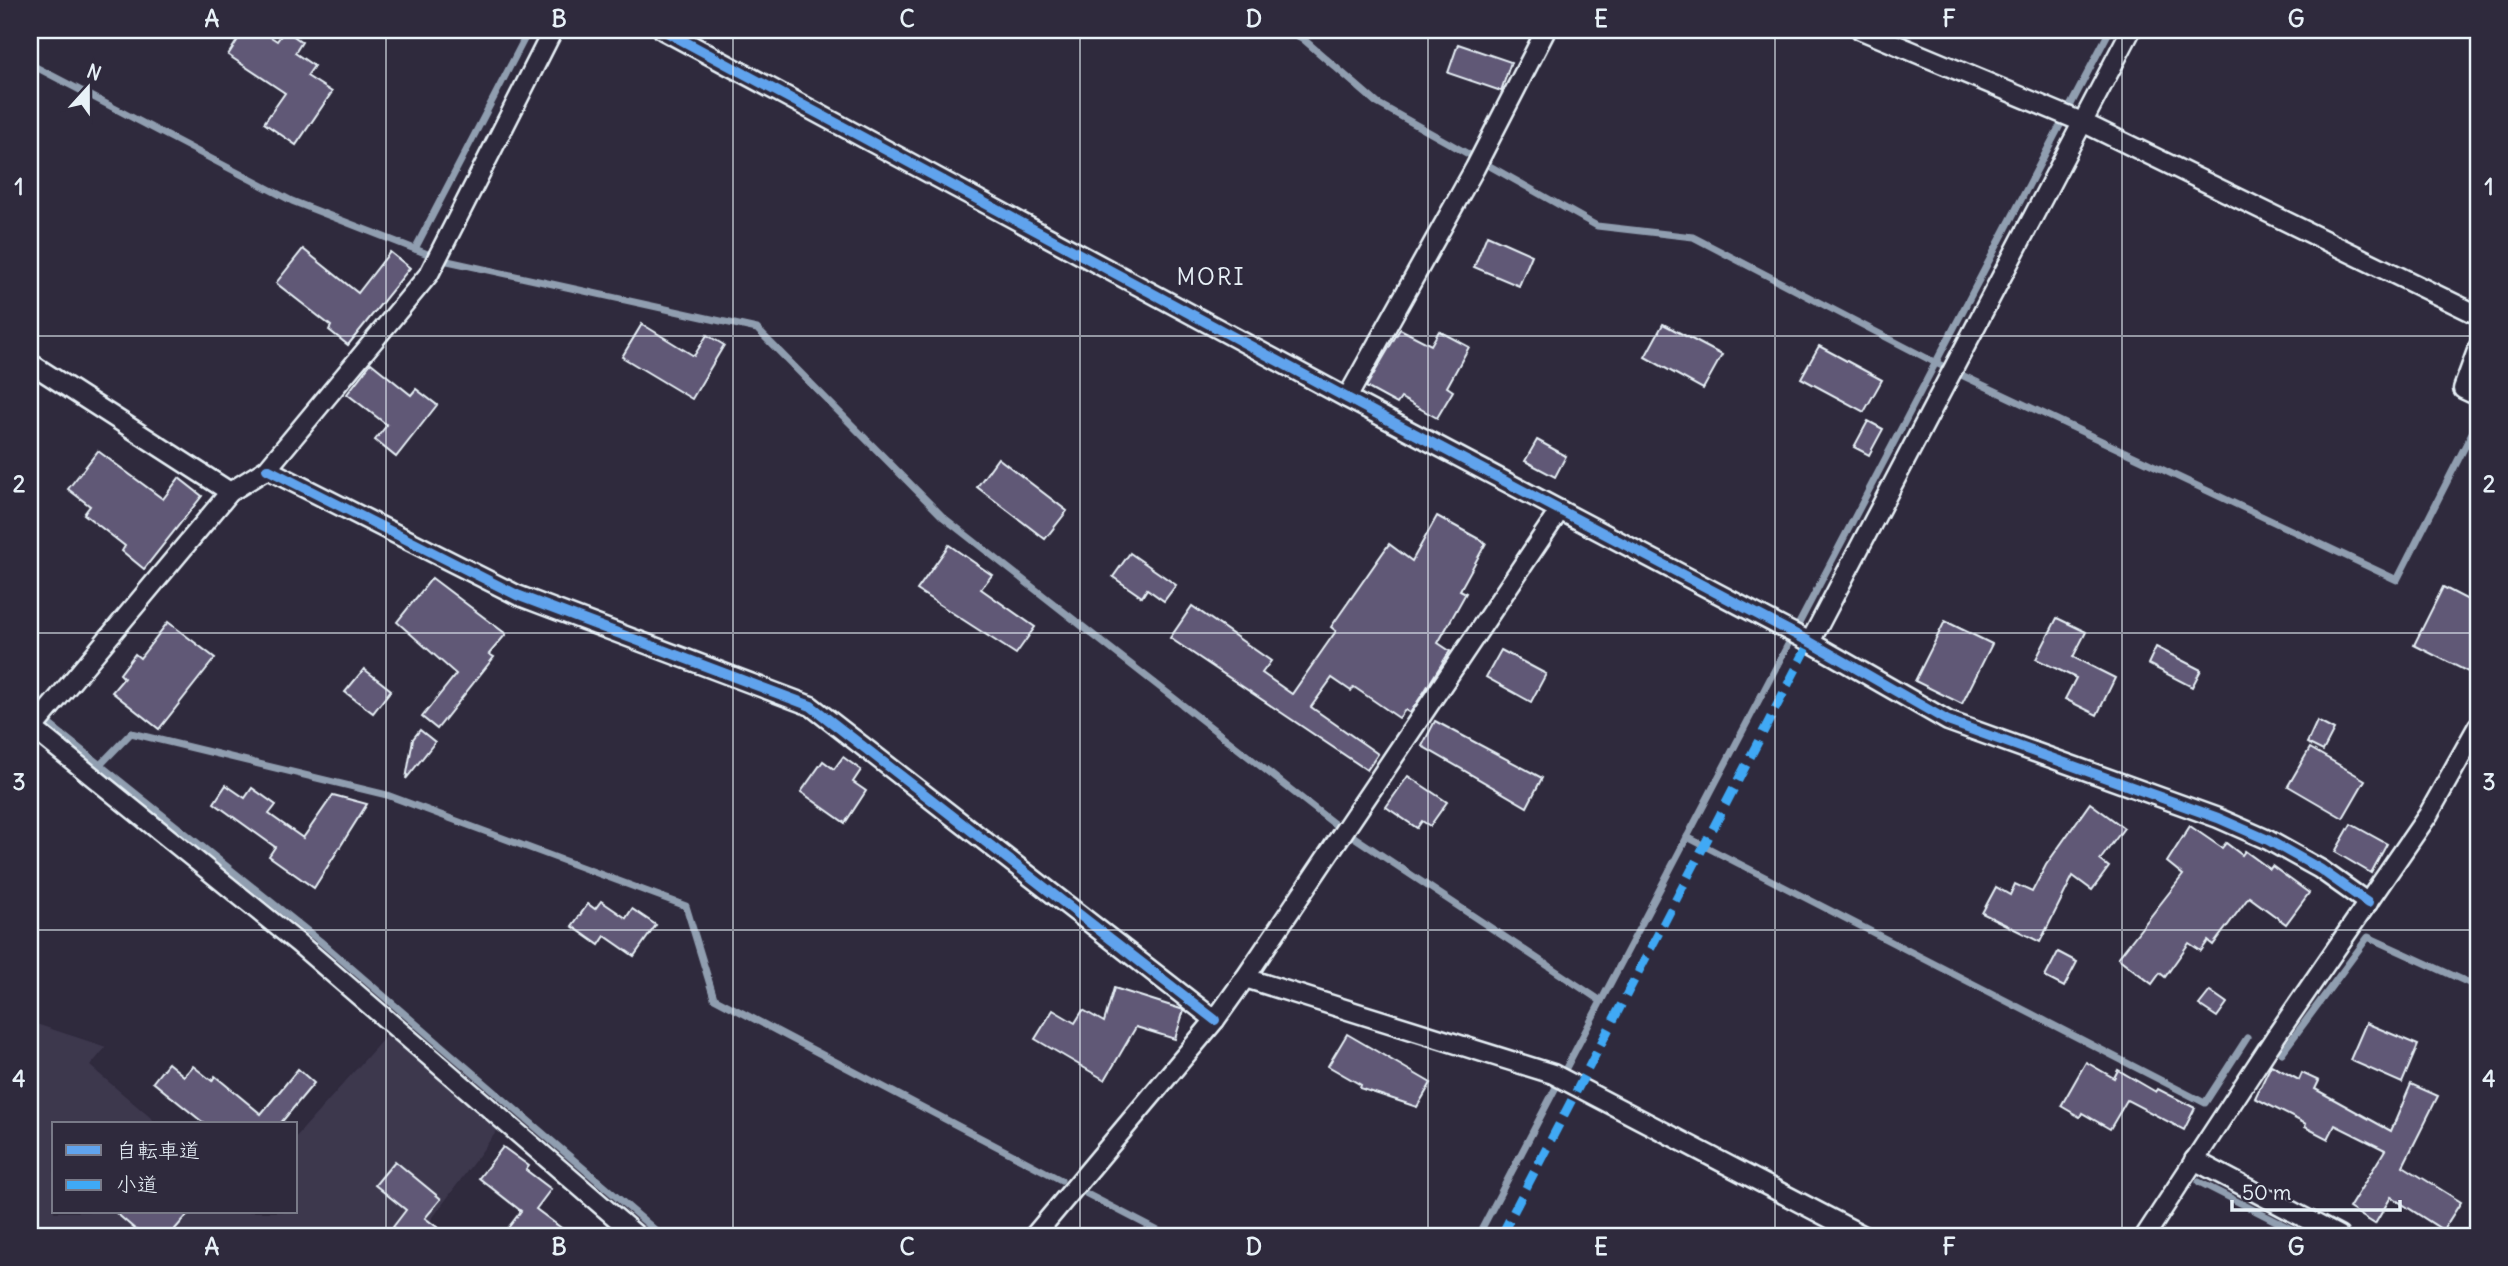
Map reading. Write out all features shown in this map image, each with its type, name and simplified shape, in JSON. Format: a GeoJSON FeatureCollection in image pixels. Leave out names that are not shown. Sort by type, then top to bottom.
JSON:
{"type":"FeatureCollection","features":[{"type":"Feature","properties":{"kind":"street"},"geometry":{"type":"LineString","coordinates":[[553,30],[429,274],[267,469],[230,492],[31,727],[298,943],[637,1236]]}},
{"type":"Feature","properties":{"kind":"street"},"geometry":{"type":"LineString","coordinates":[[663,30],[1347,398],[1810,642],[1948,721],[2218,818],[2268,840],[2320,869],[2368,903]]}},
{"type":"Feature","properties":{"kind":"street"},"geometry":{"type":"LineString","coordinates":[[1347,398],[1475,168],[1546,30]]}},
{"type":"Feature","properties":{"kind":"street"},"geometry":{"type":"LineString","coordinates":[[1861,30],[2082,122],[2478,315]]}},
{"type":"Feature","properties":{"kind":"street"},"geometry":{"type":"LineString","coordinates":[[1810,642],[2132,30]]}},
{"type":"Feature","properties":{"kind":"street"},"geometry":{"type":"LineString","coordinates":[[2478,348],[2463,389],[2478,396]]}},
{"type":"Feature","properties":{"kind":"street"},"geometry":{"type":"LineString","coordinates":[[30,363],[230,492]]}},
{"type":"Feature","properties":{"kind":"street"},"geometry":{"type":"LineString","coordinates":[[267,469],[517,595],[811,706],[1215,1020]]}},
{"type":"Feature","properties":{"kind":"street"},"geometry":{"type":"LineString","coordinates":[[1034,1236],[1215,1020],[1560,510]]}},
{"type":"Feature","properties":{"kind":"street"},"geometry":{"type":"LineString","coordinates":[[2145,1236],[2368,903],[2472,755],[2478,726]]}},
{"type":"Feature","properties":{"kind":"street"},"geometry":{"type":"LineString","coordinates":[[1245,978],[1560,1077],[1864,1236]]}},
{"type":"Feature","properties":{"kind":"street"},"geometry":{"type":"LineString","coordinates":[[2194,1160],[2339,1236]]}},
{"type":"Feature","properties":{"kind":"shaded area"},"geometry":{"type":"Polygon","coordinates":[[[30,1022],[106,1047],[90,1066],[156,1122],[52,1122],[52,1214],[298,1214],[298,1135],[392,1029],[502,1124],[419,1236],[30,1236],[30,1022]]]}},
{"type":"Feature","properties":{"kind":"building"},"geometry":{"type":"Polygon","coordinates":[[[244,30],[260,30],[277,41],[285,30],[302,42],[295,53],[314,66],[307,76],[332,92],[296,145],[264,123],[285,93],[228,55],[244,30]]]}},
{"type":"Feature","properties":{"kind":"building"},"geometry":{"type":"Polygon","coordinates":[[[1458,44],[1511,62],[1501,91],[1448,73],[1458,44]]]}},
{"type":"Feature","properties":{"kind":"building"},"geometry":{"type":"Polygon","coordinates":[[[1487,235],[1532,255],[1519,286],[1474,267],[1487,235]]]}},
{"type":"Feature","properties":{"kind":"building"},"geometry":{"type":"Polygon","coordinates":[[[303,249],[358,293],[390,252],[410,268],[348,345],[329,330],[331,326],[276,283],[303,249]]]}},
{"type":"Feature","properties":{"kind":"building"},"geometry":{"type":"Polygon","coordinates":[[[642,324],[694,356],[707,335],[724,345],[692,399],[622,357],[642,324]]]}},
{"type":"Feature","properties":{"kind":"building"},"geometry":{"type":"Polygon","coordinates":[[[1663,324],[1722,355],[1703,389],[1645,357],[1663,324]]]}},
{"type":"Feature","properties":{"kind":"building"},"geometry":{"type":"Polygon","coordinates":[[[1400,329],[1431,345],[1439,331],[1469,347],[1447,387],[1453,391],[1437,418],[1401,398],[1397,404],[1366,387],[1400,329]]]}},
{"type":"Feature","properties":{"kind":"building"},"geometry":{"type":"Polygon","coordinates":[[[1819,346],[1882,380],[1864,412],[1801,378],[1819,346]]]}},
{"type":"Feature","properties":{"kind":"building"},"geometry":{"type":"Polygon","coordinates":[[[371,363],[411,395],[416,389],[437,405],[396,457],[375,440],[387,425],[347,394],[371,363]]]}},
{"type":"Feature","properties":{"kind":"building"},"geometry":{"type":"Polygon","coordinates":[[[1868,421],[1883,429],[1869,455],[1854,447],[1868,421]]]}},
{"type":"Feature","properties":{"kind":"building"},"geometry":{"type":"Polygon","coordinates":[[[1537,440],[1566,456],[1555,477],[1525,461],[1537,440]]]}},
{"type":"Feature","properties":{"kind":"building"},"geometry":{"type":"Polygon","coordinates":[[[98,451],[163,499],[179,478],[202,496],[144,569],[122,551],[125,546],[84,514],[90,506],[68,489],[98,451]]]}},
{"type":"Feature","properties":{"kind":"building"},"geometry":{"type":"Polygon","coordinates":[[[998,458],[1067,511],[1045,539],[977,487],[998,458]]]}},
{"type":"Feature","properties":{"kind":"building"},"geometry":{"type":"Polygon","coordinates":[[[1437,516],[1486,543],[1460,590],[1466,593],[1438,643],[1450,651],[1424,692],[1410,713],[1405,710],[1399,718],[1354,687],[1351,691],[1332,678],[1311,707],[1378,754],[1367,770],[1170,638],[1192,606],[1271,661],[1262,673],[1292,694],[1336,631],[1331,627],[1389,544],[1412,561],[1437,516]]]}},
{"type":"Feature","properties":{"kind":"building"},"geometry":{"type":"Polygon","coordinates":[[[949,545],[992,575],[981,589],[1035,627],[1016,654],[917,590],[949,545]]]}},
{"type":"Feature","properties":{"kind":"building"},"geometry":{"type":"Polygon","coordinates":[[[1130,553],[1176,585],[1164,601],[1147,589],[1142,597],[1113,577],[1130,553]]]}},
{"type":"Feature","properties":{"kind":"building"},"geometry":{"type":"Polygon","coordinates":[[[432,578],[506,634],[489,654],[494,657],[437,729],[422,717],[456,674],[397,622],[432,578]]]}},
{"type":"Feature","properties":{"kind":"building"},"geometry":{"type":"Polygon","coordinates":[[[2443,587],[2478,605],[2478,677],[2414,645],[2443,587]]]}},
{"type":"Feature","properties":{"kind":"building"},"geometry":{"type":"Polygon","coordinates":[[[2057,618],[2086,632],[2073,657],[2115,678],[2097,715],[2065,699],[2076,678],[2036,659],[2057,618]]]}},
{"type":"Feature","properties":{"kind":"building"},"geometry":{"type":"Polygon","coordinates":[[[1945,621],[1992,644],[1962,704],[1915,681],[1945,621]]]}},
{"type":"Feature","properties":{"kind":"building"},"geometry":{"type":"Polygon","coordinates":[[[168,622],[215,658],[159,729],[112,692],[124,678],[120,674],[135,654],[140,658],[168,622]]]}},
{"type":"Feature","properties":{"kind":"building"},"geometry":{"type":"Polygon","coordinates":[[[2156,647],[2201,670],[2192,687],[2148,664],[2156,647]]]}},
{"type":"Feature","properties":{"kind":"building"},"geometry":{"type":"Polygon","coordinates":[[[1501,650],[1546,674],[1531,702],[1486,677],[1501,650]]]}},
{"type":"Feature","properties":{"kind":"building"},"geometry":{"type":"Polygon","coordinates":[[[364,669],[391,690],[373,713],[345,692],[364,669]]]}},
{"type":"Feature","properties":{"kind":"building"},"geometry":{"type":"Polygon","coordinates":[[[1435,721],[1542,778],[1527,807],[1422,746],[1435,721]]]}},
{"type":"Feature","properties":{"kind":"building"},"geometry":{"type":"Polygon","coordinates":[[[2317,721],[2334,730],[2323,751],[2307,743],[2317,721]]]}},
{"type":"Feature","properties":{"kind":"building"},"geometry":{"type":"Polygon","coordinates":[[[420,730],[435,742],[406,779],[413,739],[420,730]]]}},
{"type":"Feature","properties":{"kind":"building"},"geometry":{"type":"Polygon","coordinates":[[[2310,748],[2365,780],[2343,818],[2288,786],[2310,748]]]}},
{"type":"Feature","properties":{"kind":"building"},"geometry":{"type":"Polygon","coordinates":[[[843,757],[861,770],[853,782],[866,791],[845,823],[801,792],[823,761],[834,769],[843,757]]]}},
{"type":"Feature","properties":{"kind":"building"},"geometry":{"type":"Polygon","coordinates":[[[1408,776],[1447,802],[1430,826],[1422,821],[1417,828],[1386,807],[1408,776]]]}},
{"type":"Feature","properties":{"kind":"building"},"geometry":{"type":"Polygon","coordinates":[[[226,785],[245,798],[252,788],[276,805],[269,814],[303,838],[333,795],[367,804],[314,888],[269,856],[275,847],[214,803],[226,785]]]}},
{"type":"Feature","properties":{"kind":"building"},"geometry":{"type":"Polygon","coordinates":[[[2090,803],[2124,828],[2100,860],[2109,867],[2092,890],[2073,876],[2040,942],[1982,913],[1996,887],[2010,895],[2015,884],[2032,892],[2046,865],[2090,803]]]}},
{"type":"Feature","properties":{"kind":"building"},"geometry":{"type":"Polygon","coordinates":[[[2351,824],[2387,844],[2371,873],[2335,852],[2351,824]]]}},
{"type":"Feature","properties":{"kind":"building"},"geometry":{"type":"Polygon","coordinates":[[[2190,826],[2222,848],[2226,843],[2242,855],[2245,851],[2270,869],[2272,866],[2309,893],[2286,924],[2249,897],[2213,945],[2208,941],[2201,951],[2189,943],[2165,977],[2160,973],[2152,984],[2118,958],[2183,875],[2167,862],[2190,826]]]}},
{"type":"Feature","properties":{"kind":"building"},"geometry":{"type":"Polygon","coordinates":[[[601,901],[626,918],[632,909],[656,925],[634,956],[605,936],[599,945],[572,926],[588,904],[595,909],[601,901]]]}},
{"type":"Feature","properties":{"kind":"building"},"geometry":{"type":"Polygon","coordinates":[[[2058,952],[2077,962],[2064,987],[2045,977],[2058,952]]]}},
{"type":"Feature","properties":{"kind":"building"},"geometry":{"type":"Polygon","coordinates":[[[1114,988],[1184,1010],[1175,1039],[1136,1027],[1105,1080],[1035,1039],[1053,1010],[1075,1023],[1083,1010],[1104,1022],[1114,988]]]}},
{"type":"Feature","properties":{"kind":"building"},"geometry":{"type":"Polygon","coordinates":[[[2210,991],[2227,1003],[2217,1017],[2199,1005],[2210,991]]]}},
{"type":"Feature","properties":{"kind":"building"},"geometry":{"type":"Polygon","coordinates":[[[2366,1023],[2418,1045],[2402,1083],[2350,1060],[2366,1023]]]}},
{"type":"Feature","properties":{"kind":"building"},"geometry":{"type":"Polygon","coordinates":[[[1347,1034],[1431,1083],[1417,1107],[1360,1088],[1361,1085],[1328,1066],[1347,1034]]]}},
{"type":"Feature","properties":{"kind":"building"},"geometry":{"type":"Polygon","coordinates":[[[2086,1062],[2114,1078],[2118,1070],[2156,1092],[2158,1089],[2195,1108],[2184,1130],[2127,1100],[2110,1129],[2082,1113],[2080,1117],[2061,1106],[2086,1062]]]}},
{"type":"Feature","properties":{"kind":"building"},"geometry":{"type":"Polygon","coordinates":[[[168,1063],[184,1076],[193,1066],[212,1081],[215,1076],[261,1114],[298,1069],[314,1083],[282,1122],[203,1122],[153,1082],[168,1063]]]}},
{"type":"Feature","properties":{"kind":"building"},"geometry":{"type":"Polygon","coordinates":[[[2271,1065],[2299,1080],[2302,1073],[2319,1081],[2315,1089],[2391,1131],[2411,1084],[2438,1096],[2403,1166],[2461,1202],[2443,1230],[2391,1197],[2375,1224],[2349,1208],[2385,1150],[2335,1125],[2328,1139],[2305,1127],[2306,1124],[2255,1098],[2271,1065]]]}},
{"type":"Feature","properties":{"kind":"building"},"geometry":{"type":"Polygon","coordinates":[[[503,1147],[529,1166],[526,1170],[551,1189],[536,1209],[572,1236],[502,1236],[521,1211],[479,1178],[503,1147]]]}},
{"type":"Feature","properties":{"kind":"building"},"geometry":{"type":"Polygon","coordinates":[[[395,1161],[441,1199],[425,1218],[449,1236],[403,1236],[393,1227],[406,1210],[375,1185],[395,1161]]]}},
{"type":"Feature","properties":{"kind":"building"},"geometry":{"type":"Polygon","coordinates":[[[117,1214],[188,1214],[169,1236],[143,1236],[117,1214]]]}},
{"type":"Feature","properties":{"kind":"waterway"},"geometry":{"type":"LineString","coordinates":[[415,249],[529,30]]}},
{"type":"Feature","properties":{"kind":"waterway"},"geometry":{"type":"LineString","coordinates":[[1286,30],[1302,38],[1377,103],[1597,226],[1693,237],[1936,363],[2397,580],[2478,421]]}},
{"type":"Feature","properties":{"kind":"waterway"},"geometry":{"type":"LineString","coordinates":[[1478,1236],[2110,30]]}},
{"type":"Feature","properties":{"kind":"waterway"},"geometry":{"type":"LineString","coordinates":[[2469,30],[2478,34]]}},
{"type":"Feature","properties":{"kind":"waterway"},"geometry":{"type":"LineString","coordinates":[[30,64],[292,201],[443,260],[757,329],[943,517],[1333,823],[1601,1001]]}},
{"type":"Feature","properties":{"kind":"waterway"},"geometry":{"type":"LineString","coordinates":[[30,709],[320,941],[662,1236]]}},
{"type":"Feature","properties":{"kind":"waterway"},"geometry":{"type":"LineString","coordinates":[[100,765],[131,733],[387,795],[686,906],[714,998],[1061,1180]]}},
{"type":"Feature","properties":{"kind":"waterway"},"geometry":{"type":"LineString","coordinates":[[1687,837],[2205,1103],[2247,1038]]}},
{"type":"Feature","properties":{"kind":"waterway"},"geometry":{"type":"LineString","coordinates":[[2282,1053],[2368,937],[2478,987]]}},
{"type":"Feature","properties":{"kind":"waterway"},"geometry":{"type":"LineString","coordinates":[[2199,1182],[2305,1236]]}},
{"type":"Feature","properties":{"kind":"waterway"},"geometry":{"type":"LineString","coordinates":[[1087,1194],[1168,1236]]}},
{"type":"Feature","properties":{"kind":"marked path"},"geometry":{"type":"LineString","coordinates":[[1501,1236],[1810,642]]}},
{"type":"Feature","properties":{"kind":"cycle path"},"geometry":{"type":"LineString","coordinates":[[663,30],[1347,398],[1810,642],[1948,721],[2218,818],[2268,840],[2320,869],[2368,903]]}},
{"type":"Feature","properties":{"kind":"cycle path"},"geometry":{"type":"LineString","coordinates":[[267,469],[517,595],[811,706],[1215,1020]]}},
{"type":"Feature","properties":{"kind":"district","name":"MORI"},"geometry":{"type":"Point","coordinates":[1211,277]}}]}
